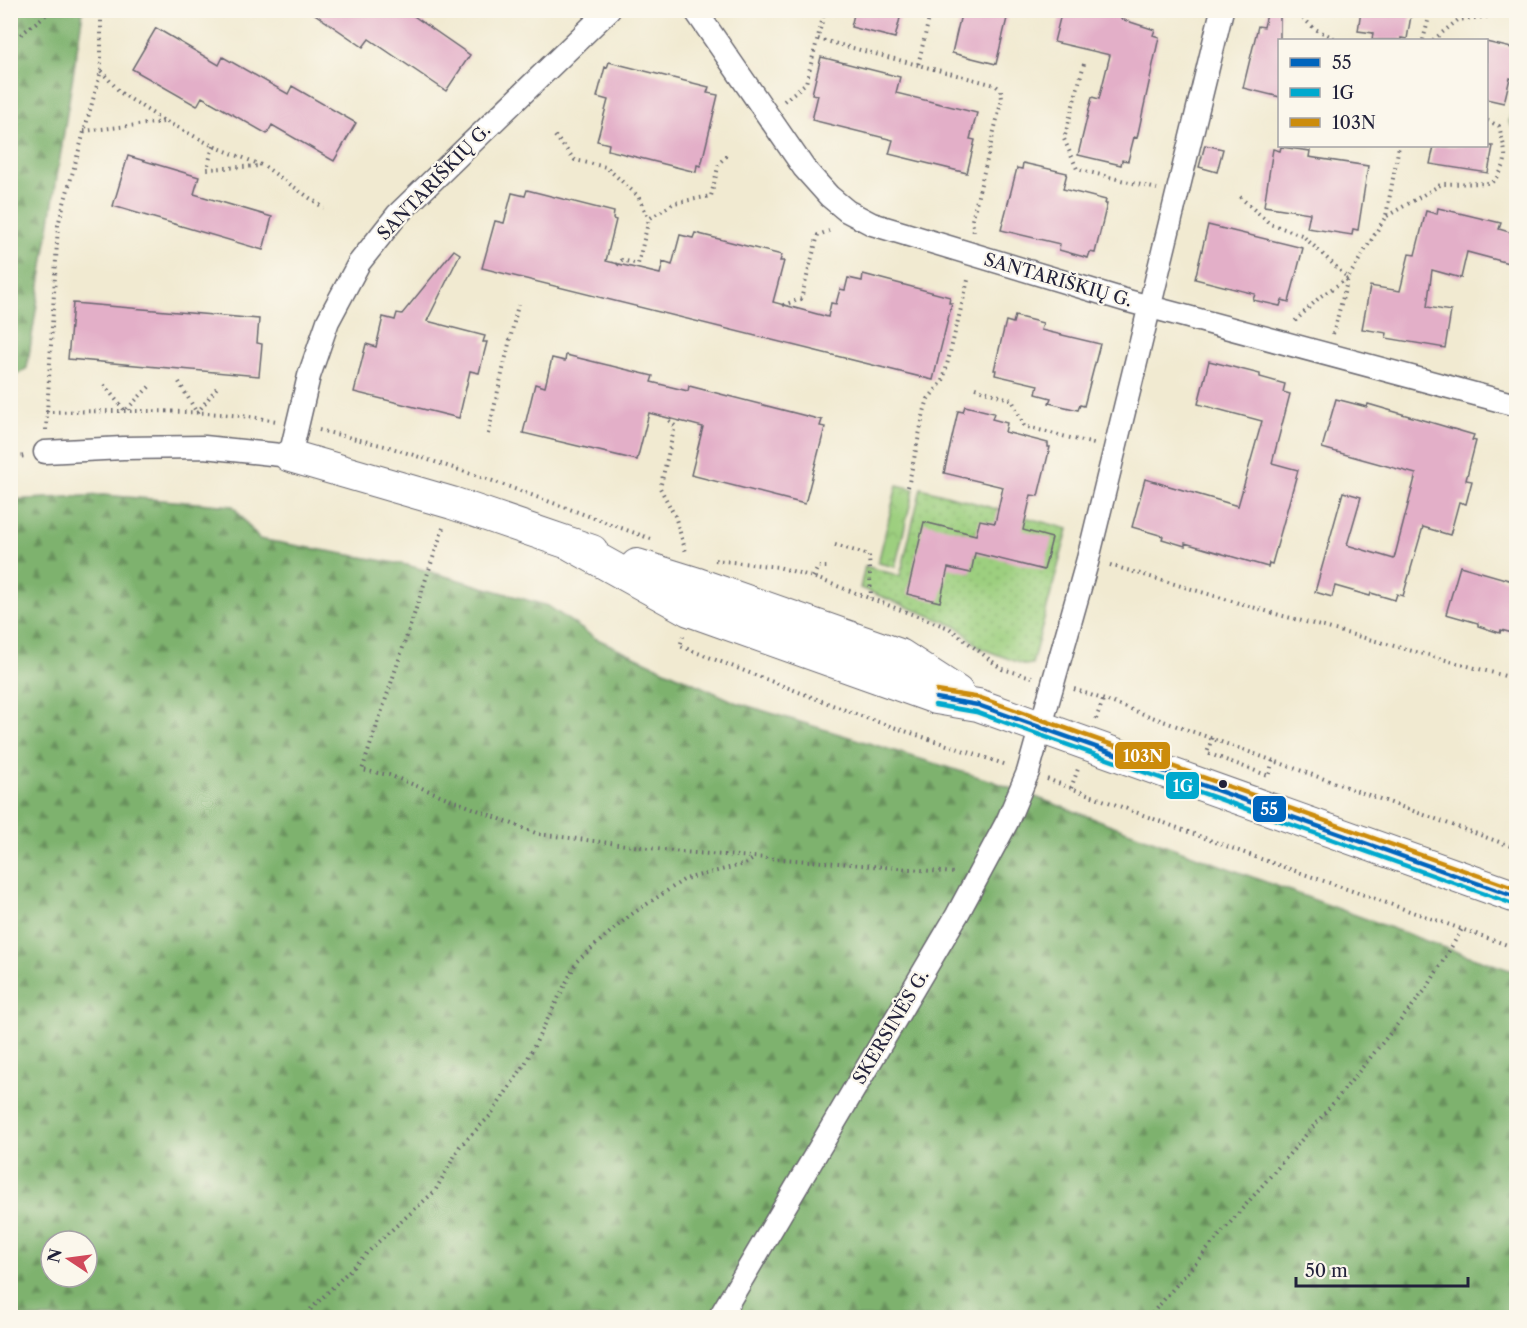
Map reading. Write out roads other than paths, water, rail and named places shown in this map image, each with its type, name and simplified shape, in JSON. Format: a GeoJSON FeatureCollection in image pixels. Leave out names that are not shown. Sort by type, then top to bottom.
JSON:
{"type":"FeatureCollection","features":[{"type":"Feature","properties":{"kind":"main road"},"geometry":{"type":"LineString","coordinates":[[290,456],[376,479],[572,544],[936,698],[978,705],[1516,897]]}},
{"type":"Feature","properties":{"kind":"street","name":"SANTARIŠKIŲ G."},"geometry":{"type":"LineString","coordinates":[[290,456],[309,376],[328,321],[359,263],[397,215],[609,10]]}},
{"type":"Feature","properties":{"kind":"street","name":"SANTARIŠKIŲ G."},"geometry":{"type":"LineString","coordinates":[[695,10],[804,168],[829,196],[847,211],[872,224],[1150,307],[1516,405]]}},
{"type":"Feature","properties":{"kind":"street","name":"SKERSINĖS G."},"geometry":{"type":"LineString","coordinates":[[719,1317],[957,915],[1007,822],[1022,770],[1041,727],[1088,559],[1222,10]]}},
{"type":"Feature","properties":{"kind":"street"},"geometry":{"type":"LineString","coordinates":[[45,453],[123,448],[204,447],[290,456]]}}]}
